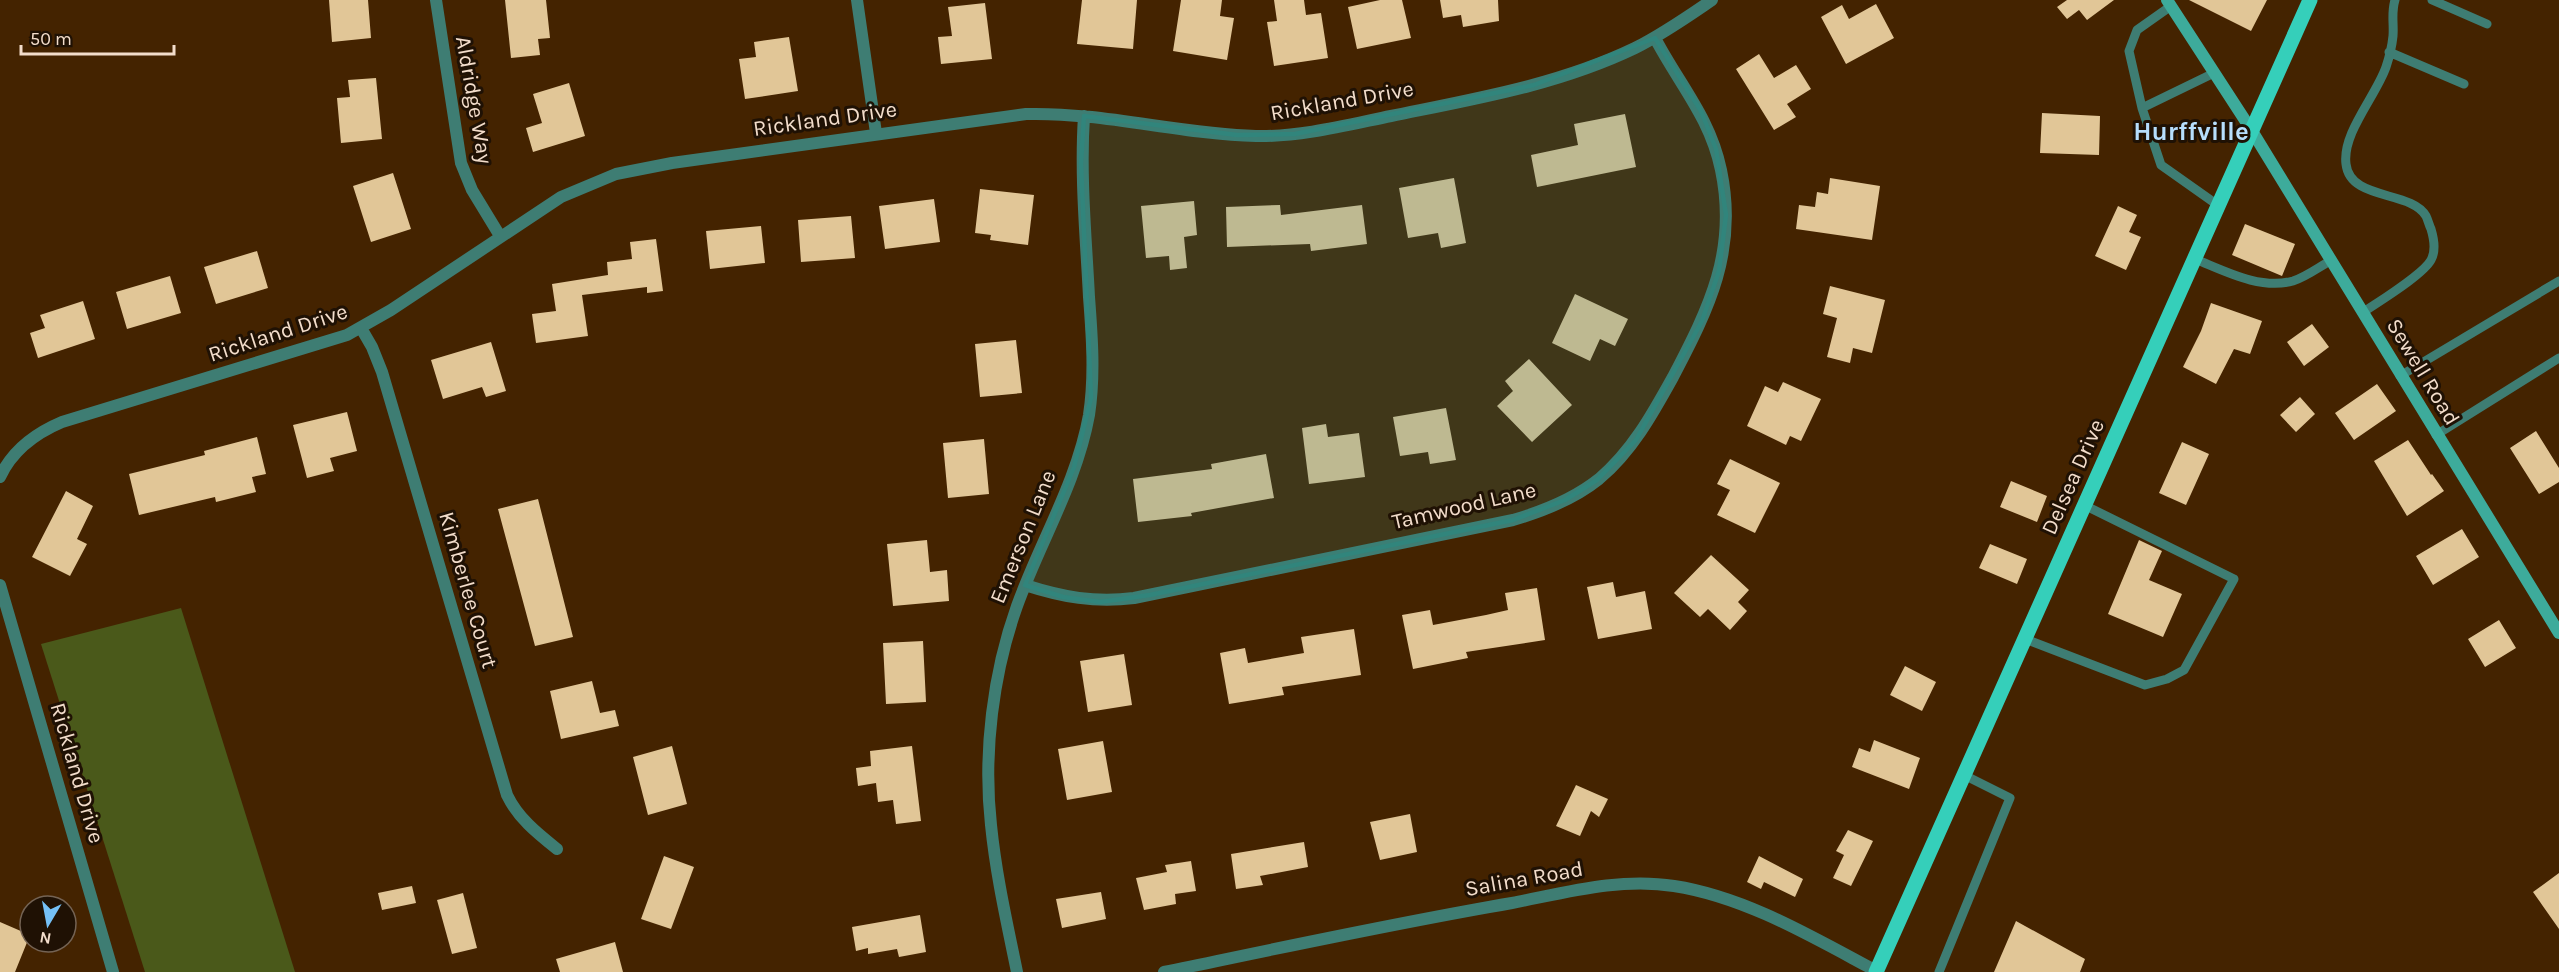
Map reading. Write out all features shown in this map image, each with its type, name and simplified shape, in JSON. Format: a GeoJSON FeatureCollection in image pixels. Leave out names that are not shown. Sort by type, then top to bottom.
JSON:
{"type":"FeatureCollection","features":[{"type":"Feature","properties":{"kind":"main road","name":"Delsea Drive"},"geometry":{"type":"LineString","coordinates":[[1877,972],[2310,0]]}},
{"type":"Feature","properties":{"kind":"main road","name":"Sewell Road"},"geometry":{"type":"LineString","coordinates":[[2169,3],[2252,131],[2559,633]]}},
{"type":"Feature","properties":{"kind":"street","name":"Aldridge Way"},"geometry":{"type":"LineString","coordinates":[[436,0],[461,163],[472,190],[500,236]]}},
{"type":"Feature","properties":{"kind":"street"},"geometry":{"type":"LineString","coordinates":[[857,0],[876,133]]}},
{"type":"Feature","properties":{"kind":"street","name":"Rickland Drive"},"geometry":{"type":"LineString","coordinates":[[0,477],[17,452],[38,434],[62,422],[327,343],[362,328],[561,197],[623,172],[1014,114],[1056,113],[1256,136],[1295,134],[1534,85],[1592,66],[1654,38],[1712,0]]}},
{"type":"Feature","properties":{"kind":"street","name":"Tamwood Lane"},"geometry":{"type":"LineString","coordinates":[[1025,585],[1081,600],[1100,602],[1134,598],[1513,520],[1565,501],[1597,480],[1636,440],[1654,412],[1714,292],[1725,238],[1724,189],[1712,136],[1696,103],[1654,38]]}},
{"type":"Feature","properties":{"kind":"street","name":"Emerson Lane"},"geometry":{"type":"LineString","coordinates":[[1017,972],[998,882],[989,784],[997,686],[1010,628],[1025,585],[1074,467],[1089,414],[1093,354],[1082,163],[1084,116]]}},
{"type":"Feature","properties":{"kind":"street","name":"Kimberlee Court"},"geometry":{"type":"LineString","coordinates":[[362,328],[382,372],[507,795],[517,814],[557,849]]}},
{"type":"Feature","properties":{"kind":"street","name":"Rickland Drive"},"geometry":{"type":"LineString","coordinates":[[0,585],[113,972]]}},
{"type":"Feature","properties":{"kind":"street","name":"Salina Road"},"geometry":{"type":"LineString","coordinates":[[1164,972],[1418,919],[1602,887],[1640,883],[1682,887],[1735,902],[1783,923],[1877,972]]}},
{"type":"Feature","properties":{"kind":"lane"},"geometry":{"type":"LineString","coordinates":[[2362,313],[2415,276],[2430,262],[2434,250],[2433,234],[2426,214],[2407,201],[2370,191],[2349,176],[2346,163],[2349,141],[2385,69],[2393,37],[2392,11],[2395,0]]}},
{"type":"Feature","properties":{"kind":"lane"},"geometry":{"type":"LineString","coordinates":[[2432,0],[2487,24]]}},
{"type":"Feature","properties":{"kind":"lane"},"geometry":{"type":"LineString","coordinates":[[2169,3],[2137,30],[2129,51],[2142,108],[2161,165],[2218,206]]}},
{"type":"Feature","properties":{"kind":"lane"},"geometry":{"type":"LineString","coordinates":[[2389,52],[2464,84]]}},
{"type":"Feature","properties":{"kind":"lane"},"geometry":{"type":"LineString","coordinates":[[2142,108],[2214,73]]}},
{"type":"Feature","properties":{"kind":"lane"},"geometry":{"type":"LineString","coordinates":[[2195,259],[2236,276],[2276,283],[2295,280],[2330,261]]}},
{"type":"Feature","properties":{"kind":"lane"},"geometry":{"type":"LineString","coordinates":[[2400,376],[2559,281]]}},
{"type":"Feature","properties":{"kind":"lane"},"geometry":{"type":"LineString","coordinates":[[2436,435],[2559,358]]}},
{"type":"Feature","properties":{"kind":"lane"},"geometry":{"type":"LineString","coordinates":[[2025,639],[2145,685],[2167,679],[2184,670],[2234,579],[2084,505]]}},
{"type":"Feature","properties":{"kind":"lane"},"geometry":{"type":"LineString","coordinates":[[1939,972],[2010,798],[1964,775]]}},
{"type":"Feature","properties":{"kind":"highlighted area"},"geometry":{"type":"Polygon","coordinates":[[[1655,38],[1701,111],[1716,149],[1726,215],[1719,271],[1702,321],[1636,440],[1597,480],[1565,500],[1513,520],[1150,595],[1100,602],[1063,597],[1025,585],[1074,467],[1091,398],[1081,163],[1084,116],[1237,135],[1295,134],[1534,85],[1655,38]]]}},
{"type":"Feature","properties":{"kind":"green space"},"geometry":{"type":"Polygon","coordinates":[[[181,608],[295,972],[145,972],[41,644],[181,608]]]}},
{"type":"Feature","properties":{"kind":"building"},"geometry":{"type":"Polygon","coordinates":[[[329,0],[368,0],[371,38],[332,42],[329,0]]]}},
{"type":"Feature","properties":{"kind":"building"},"geometry":{"type":"Polygon","coordinates":[[[505,0],[546,0],[550,38],[538,39],[540,55],[511,58],[505,0]]]}},
{"type":"Feature","properties":{"kind":"building"},"geometry":{"type":"Polygon","coordinates":[[[1082,0],[1137,0],[1133,49],[1077,44],[1082,0]]]}},
{"type":"Feature","properties":{"kind":"building"},"geometry":{"type":"Polygon","coordinates":[[[1181,0],[1222,0],[1220,16],[1234,18],[1227,60],[1173,51],[1181,0]]]}},
{"type":"Feature","properties":{"kind":"building"},"geometry":{"type":"Polygon","coordinates":[[[1274,0],[1304,0],[1306,15],[1321,13],[1328,58],[1274,66],[1267,22],[1277,21],[1274,0]]]}},
{"type":"Feature","properties":{"kind":"building"},"geometry":{"type":"Polygon","coordinates":[[[1380,0],[1402,0],[1411,38],[1357,49],[1348,7],[1380,0]]]}},
{"type":"Feature","properties":{"kind":"building"},"geometry":{"type":"Polygon","coordinates":[[[1440,0],[1498,0],[1499,21],[1463,27],[1461,15],[1443,18],[1440,0]]]}},
{"type":"Feature","properties":{"kind":"building"},"geometry":{"type":"Polygon","coordinates":[[[2067,0],[2114,0],[2087,20],[2079,10],[2067,19],[2057,7],[2067,0]]]}},
{"type":"Feature","properties":{"kind":"building"},"geometry":{"type":"Polygon","coordinates":[[[2189,0],[2267,0],[2251,31],[2189,0]]]}},
{"type":"Feature","properties":{"kind":"building"},"geometry":{"type":"Polygon","coordinates":[[[985,3],[992,59],[941,64],[938,37],[952,36],[948,7],[985,3]]]}},
{"type":"Feature","properties":{"kind":"building"},"geometry":{"type":"Polygon","coordinates":[[[1876,4],[1894,38],[1846,64],[1821,17],[1842,5],[1849,19],[1876,4]]]}},
{"type":"Feature","properties":{"kind":"building"},"geometry":{"type":"Polygon","coordinates":[[[789,37],[798,91],[745,99],[739,59],[756,57],[754,42],[789,37]]]}},
{"type":"Feature","properties":{"kind":"building"},"geometry":{"type":"Polygon","coordinates":[[[1759,54],[1774,78],[1796,65],[1811,89],[1787,104],[1796,117],[1774,130],[1736,69],[1759,54]]]}},
{"type":"Feature","properties":{"kind":"building"},"geometry":{"type":"Polygon","coordinates":[[[376,78],[382,139],[341,143],[337,98],[350,97],[348,80],[376,78]]]}},
{"type":"Feature","properties":{"kind":"building"},"geometry":{"type":"Polygon","coordinates":[[[569,83],[585,136],[533,152],[526,128],[542,123],[533,94],[569,83]]]}},
{"type":"Feature","properties":{"kind":"building"},"geometry":{"type":"Polygon","coordinates":[[[2042,113],[2100,116],[2099,155],[2040,153],[2042,113]]]}},
{"type":"Feature","properties":{"kind":"building"},"geometry":{"type":"Polygon","coordinates":[[[1625,114],[1636,167],[1537,187],[1531,155],[1578,145],[1574,124],[1625,114]]]}},
{"type":"Feature","properties":{"kind":"building"},"geometry":{"type":"Polygon","coordinates":[[[393,173],[411,229],[371,242],[353,186],[393,173]]]}},
{"type":"Feature","properties":{"kind":"building"},"geometry":{"type":"Polygon","coordinates":[[[1454,178],[1466,243],[1441,248],[1438,233],[1408,238],[1399,188],[1454,178]]]}},
{"type":"Feature","properties":{"kind":"building"},"geometry":{"type":"Polygon","coordinates":[[[1830,178],[1880,186],[1872,240],[1796,229],[1799,205],[1815,207],[1817,192],[1828,194],[1830,178]]]}},
{"type":"Feature","properties":{"kind":"building"},"geometry":{"type":"Polygon","coordinates":[[[980,189],[1034,195],[1028,245],[990,240],[991,235],[975,233],[980,189]]]}},
{"type":"Feature","properties":{"kind":"building"},"geometry":{"type":"Polygon","coordinates":[[[934,199],[940,242],[885,249],[879,206],[934,199]]]}},
{"type":"Feature","properties":{"kind":"building"},"geometry":{"type":"Polygon","coordinates":[[[1194,201],[1197,235],[1184,237],[1187,268],[1170,270],[1169,256],[1146,258],[1141,206],[1194,201]]]}},
{"type":"Feature","properties":{"kind":"building"},"geometry":{"type":"Polygon","coordinates":[[[1280,205],[1281,215],[1362,205],[1367,244],[1311,251],[1310,244],[1227,247],[1226,207],[1280,205]]]}},
{"type":"Feature","properties":{"kind":"building"},"geometry":{"type":"Polygon","coordinates":[[[2118,206],[2137,215],[2129,232],[2141,237],[2126,270],[2095,256],[2118,206]]]}},
{"type":"Feature","properties":{"kind":"building"},"geometry":{"type":"Polygon","coordinates":[[[851,216],[855,258],[801,262],[798,220],[851,216]]]}},
{"type":"Feature","properties":{"kind":"building"},"geometry":{"type":"Polygon","coordinates":[[[2245,224],[2295,244],[2282,276],[2232,255],[2245,224]]]}},
{"type":"Feature","properties":{"kind":"building"},"geometry":{"type":"Polygon","coordinates":[[[761,226],[765,263],[710,269],[706,231],[761,226]]]}},
{"type":"Feature","properties":{"kind":"building"},"geometry":{"type":"Polygon","coordinates":[[[656,239],[663,291],[647,293],[647,287],[582,295],[588,336],[536,343],[532,314],[556,311],[552,284],[608,275],[607,262],[632,259],[630,242],[656,239]]]}},
{"type":"Feature","properties":{"kind":"building"},"geometry":{"type":"Polygon","coordinates":[[[257,251],[268,288],[216,304],[204,267],[257,251]]]}},
{"type":"Feature","properties":{"kind":"building"},"geometry":{"type":"Polygon","coordinates":[[[170,276],[181,313],[127,329],[116,292],[170,276]]]}},
{"type":"Feature","properties":{"kind":"building"},"geometry":{"type":"Polygon","coordinates":[[[1830,286],[1885,300],[1872,353],[1853,348],[1850,363],[1827,357],[1837,318],[1823,314],[1830,286]]]}},
{"type":"Feature","properties":{"kind":"building"},"geometry":{"type":"Polygon","coordinates":[[[1575,294],[1628,319],[1615,346],[1600,339],[1590,361],[1552,343],[1575,294]]]}},
{"type":"Feature","properties":{"kind":"building"},"geometry":{"type":"Polygon","coordinates":[[[83,301],[95,339],[38,358],[30,333],[45,328],[40,315],[83,301]]]}},
{"type":"Feature","properties":{"kind":"building"},"geometry":{"type":"Polygon","coordinates":[[[2211,303],[2262,321],[2250,354],[2234,349],[2216,384],[2183,367],[2201,331],[2211,303]]]}},
{"type":"Feature","properties":{"kind":"building"},"geometry":{"type":"Polygon","coordinates":[[[2312,324],[2329,347],[2304,366],[2287,342],[2312,324]]]}},
{"type":"Feature","properties":{"kind":"building"},"geometry":{"type":"Polygon","coordinates":[[[1016,340],[1022,393],[980,397],[975,344],[1016,340]]]}},
{"type":"Feature","properties":{"kind":"building"},"geometry":{"type":"Polygon","coordinates":[[[491,342],[506,391],[486,397],[482,387],[443,399],[431,360],[491,342]]]}},
{"type":"Feature","properties":{"kind":"building"},"geometry":{"type":"Polygon","coordinates":[[[1529,359],[1572,405],[1532,442],[1497,406],[1513,391],[1505,381],[1529,359]]]}},
{"type":"Feature","properties":{"kind":"building"},"geometry":{"type":"Polygon","coordinates":[[[1783,382],[1821,399],[1801,441],[1790,436],[1786,445],[1747,426],[1765,386],[1778,392],[1783,382]]]}},
{"type":"Feature","properties":{"kind":"building"},"geometry":{"type":"Polygon","coordinates":[[[2377,384],[2396,411],[2354,440],[2335,413],[2377,384]]]}},
{"type":"Feature","properties":{"kind":"building"},"geometry":{"type":"Polygon","coordinates":[[[2300,397],[2315,414],[2296,432],[2280,415],[2300,397]]]}},
{"type":"Feature","properties":{"kind":"building"},"geometry":{"type":"Polygon","coordinates":[[[1446,408],[1456,460],[1430,464],[1428,452],[1400,456],[1393,417],[1446,408]]]}},
{"type":"Feature","properties":{"kind":"building"},"geometry":{"type":"Polygon","coordinates":[[[347,412],[357,451],[330,458],[334,471],[307,478],[293,425],[347,412]]]}},
{"type":"Feature","properties":{"kind":"building"},"geometry":{"type":"Polygon","coordinates":[[[1326,424],[1328,437],[1359,433],[1365,477],[1309,484],[1302,428],[1326,424]]]}},
{"type":"Feature","properties":{"kind":"building"},"geometry":{"type":"Polygon","coordinates":[[[2536,431],[2559,468],[2559,482],[2539,494],[2510,448],[2536,431]]]}},
{"type":"Feature","properties":{"kind":"building"},"geometry":{"type":"Polygon","coordinates":[[[257,437],[266,474],[252,477],[256,492],[216,502],[215,497],[139,515],[129,474],[205,455],[204,451],[257,437]]]}},
{"type":"Feature","properties":{"kind":"building"},"geometry":{"type":"Polygon","coordinates":[[[984,439],[989,494],[948,498],[943,443],[984,439]]]}},
{"type":"Feature","properties":{"kind":"building"},"geometry":{"type":"Polygon","coordinates":[[[2408,440],[2444,491],[2407,516],[2374,461],[2408,440]]]}},
{"type":"Feature","properties":{"kind":"building"},"geometry":{"type":"Polygon","coordinates":[[[2182,442],[2209,454],[2186,505],[2159,493],[2182,442]]]}},
{"type":"Feature","properties":{"kind":"building"},"geometry":{"type":"Polygon","coordinates":[[[1266,454],[1274,498],[1191,513],[1192,516],[1138,522],[1133,479],[1212,469],[1211,464],[1266,454]]]}},
{"type":"Feature","properties":{"kind":"building"},"geometry":{"type":"Polygon","coordinates":[[[1730,459],[1780,483],[1755,533],[1717,515],[1730,490],[1717,484],[1730,459]]]}},
{"type":"Feature","properties":{"kind":"building"},"geometry":{"type":"Polygon","coordinates":[[[2011,481],[2047,496],[2037,522],[2000,507],[2011,481]]]}},
{"type":"Feature","properties":{"kind":"building"},"geometry":{"type":"Polygon","coordinates":[[[66,491],[93,506],[77,539],[87,544],[70,576],[32,557],[66,491]]]}},
{"type":"Feature","properties":{"kind":"building"},"geometry":{"type":"Polygon","coordinates":[[[538,499],[573,637],[535,646],[498,509],[538,499]]]}},
{"type":"Feature","properties":{"kind":"building"},"geometry":{"type":"Polygon","coordinates":[[[2462,529],[2479,557],[2433,585],[2416,556],[2462,529]]]}},
{"type":"Feature","properties":{"kind":"building"},"geometry":{"type":"Polygon","coordinates":[[[927,540],[930,572],[947,570],[949,601],[893,606],[887,544],[927,540]]]}},
{"type":"Feature","properties":{"kind":"building"},"geometry":{"type":"Polygon","coordinates":[[[2139,540],[2162,551],[2149,580],[2182,594],[2163,637],[2108,614],[2139,540]]]}},
{"type":"Feature","properties":{"kind":"building"},"geometry":{"type":"Polygon","coordinates":[[[1990,544],[2027,559],[2017,584],[1979,568],[1990,544]]]}},
{"type":"Feature","properties":{"kind":"building"},"geometry":{"type":"Polygon","coordinates":[[[1711,555],[1749,590],[1738,602],[1747,611],[1730,630],[1708,609],[1700,617],[1674,593],[1711,555]]]}},
{"type":"Feature","properties":{"kind":"building"},"geometry":{"type":"Polygon","coordinates":[[[1613,582],[1616,597],[1645,591],[1652,629],[1598,639],[1587,587],[1613,582]]]}},
{"type":"Feature","properties":{"kind":"building"},"geometry":{"type":"Polygon","coordinates":[[[1537,588],[1545,640],[1466,652],[1468,658],[1413,669],[1402,615],[1430,610],[1433,625],[1486,615],[1508,610],[1505,593],[1537,588]]]}},
{"type":"Feature","properties":{"kind":"building"},"geometry":{"type":"Polygon","coordinates":[[[2499,620],[2516,648],[2485,667],[2468,639],[2499,620]]]}},
{"type":"Feature","properties":{"kind":"building"},"geometry":{"type":"Polygon","coordinates":[[[1354,629],[1361,675],[1282,687],[1284,695],[1229,704],[1220,653],[1245,648],[1248,663],[1304,653],[1301,637],[1354,629]]]}},
{"type":"Feature","properties":{"kind":"building"},"geometry":{"type":"Polygon","coordinates":[[[923,641],[926,702],[886,704],[883,643],[923,641]]]}},
{"type":"Feature","properties":{"kind":"building"},"geometry":{"type":"Polygon","coordinates":[[[1124,654],[1132,705],[1088,712],[1080,661],[1124,654]]]}},
{"type":"Feature","properties":{"kind":"building"},"geometry":{"type":"Polygon","coordinates":[[[1905,666],[1936,682],[1922,711],[1890,695],[1905,666]]]}},
{"type":"Feature","properties":{"kind":"building"},"geometry":{"type":"Polygon","coordinates":[[[592,681],[600,713],[615,710],[619,726],[561,739],[550,691],[592,681]]]}},
{"type":"Feature","properties":{"kind":"building"},"geometry":{"type":"Polygon","coordinates":[[[1874,740],[1920,758],[1909,789],[1852,767],[1859,748],[1870,752],[1874,740]]]}},
{"type":"Feature","properties":{"kind":"building"},"geometry":{"type":"Polygon","coordinates":[[[1103,741],[1112,792],[1067,800],[1058,749],[1103,741]]]}},
{"type":"Feature","properties":{"kind":"building"},"geometry":{"type":"Polygon","coordinates":[[[672,746],[687,804],[648,815],[633,757],[672,746]]]}},
{"type":"Feature","properties":{"kind":"building"},"geometry":{"type":"Polygon","coordinates":[[[912,746],[921,821],[896,824],[893,800],[878,802],[876,783],[858,786],[856,768],[871,766],[870,751],[912,746]]]}},
{"type":"Feature","properties":{"kind":"building"},"geometry":{"type":"Polygon","coordinates":[[[1576,785],[1608,799],[1599,817],[1591,811],[1580,836],[1556,826],[1576,785]]]}},
{"type":"Feature","properties":{"kind":"building"},"geometry":{"type":"Polygon","coordinates":[[[1410,814],[1417,852],[1380,860],[1370,822],[1410,814]]]}},
{"type":"Feature","properties":{"kind":"building"},"geometry":{"type":"Polygon","coordinates":[[[1848,830],[1873,841],[1851,886],[1833,878],[1844,855],[1836,851],[1848,830]]]}},
{"type":"Feature","properties":{"kind":"building"},"geometry":{"type":"Polygon","coordinates":[[[1304,842],[1308,867],[1260,876],[1263,885],[1236,889],[1231,854],[1304,842]]]}},
{"type":"Feature","properties":{"kind":"building"},"geometry":{"type":"Polygon","coordinates":[[[664,856],[694,867],[671,929],[641,919],[664,856]]]}},
{"type":"Feature","properties":{"kind":"building"},"geometry":{"type":"Polygon","coordinates":[[[1759,856],[1803,879],[1795,897],[1764,882],[1761,889],[1747,882],[1759,856]]]}},
{"type":"Feature","properties":{"kind":"building"},"geometry":{"type":"Polygon","coordinates":[[[1191,861],[1196,891],[1175,894],[1176,904],[1144,910],[1136,878],[1167,872],[1165,865],[1191,861]]]}},
{"type":"Feature","properties":{"kind":"building"},"geometry":{"type":"Polygon","coordinates":[[[2559,873],[2559,929],[2533,892],[2559,873]]]}},
{"type":"Feature","properties":{"kind":"building"},"geometry":{"type":"Polygon","coordinates":[[[412,886],[416,903],[382,910],[378,893],[412,886]]]}},
{"type":"Feature","properties":{"kind":"building"},"geometry":{"type":"Polygon","coordinates":[[[1101,892],[1106,919],[1062,928],[1056,899],[1101,892]]]}},
{"type":"Feature","properties":{"kind":"building"},"geometry":{"type":"Polygon","coordinates":[[[463,893],[477,948],[452,954],[437,900],[463,893]]]}},
{"type":"Feature","properties":{"kind":"building"},"geometry":{"type":"Polygon","coordinates":[[[920,915],[926,952],[899,957],[897,949],[868,954],[868,948],[856,951],[852,927],[920,915]]]}},
{"type":"Feature","properties":{"kind":"building"},"geometry":{"type":"Polygon","coordinates":[[[2016,921],[2085,959],[2080,972],[1994,972],[2016,921]]]}},
{"type":"Feature","properties":{"kind":"building"},"geometry":{"type":"Polygon","coordinates":[[[0,922],[18,930],[18,954],[22,954],[15,972],[0,972],[0,922]]]}},
{"type":"Feature","properties":{"kind":"building"},"geometry":{"type":"Polygon","coordinates":[[[615,942],[623,972],[560,972],[556,959],[615,942]]]}},
{"type":"Feature","properties":{"kind":"district","name":"Hurffville"},"geometry":{"type":"Point","coordinates":[2191,131]}}]}
